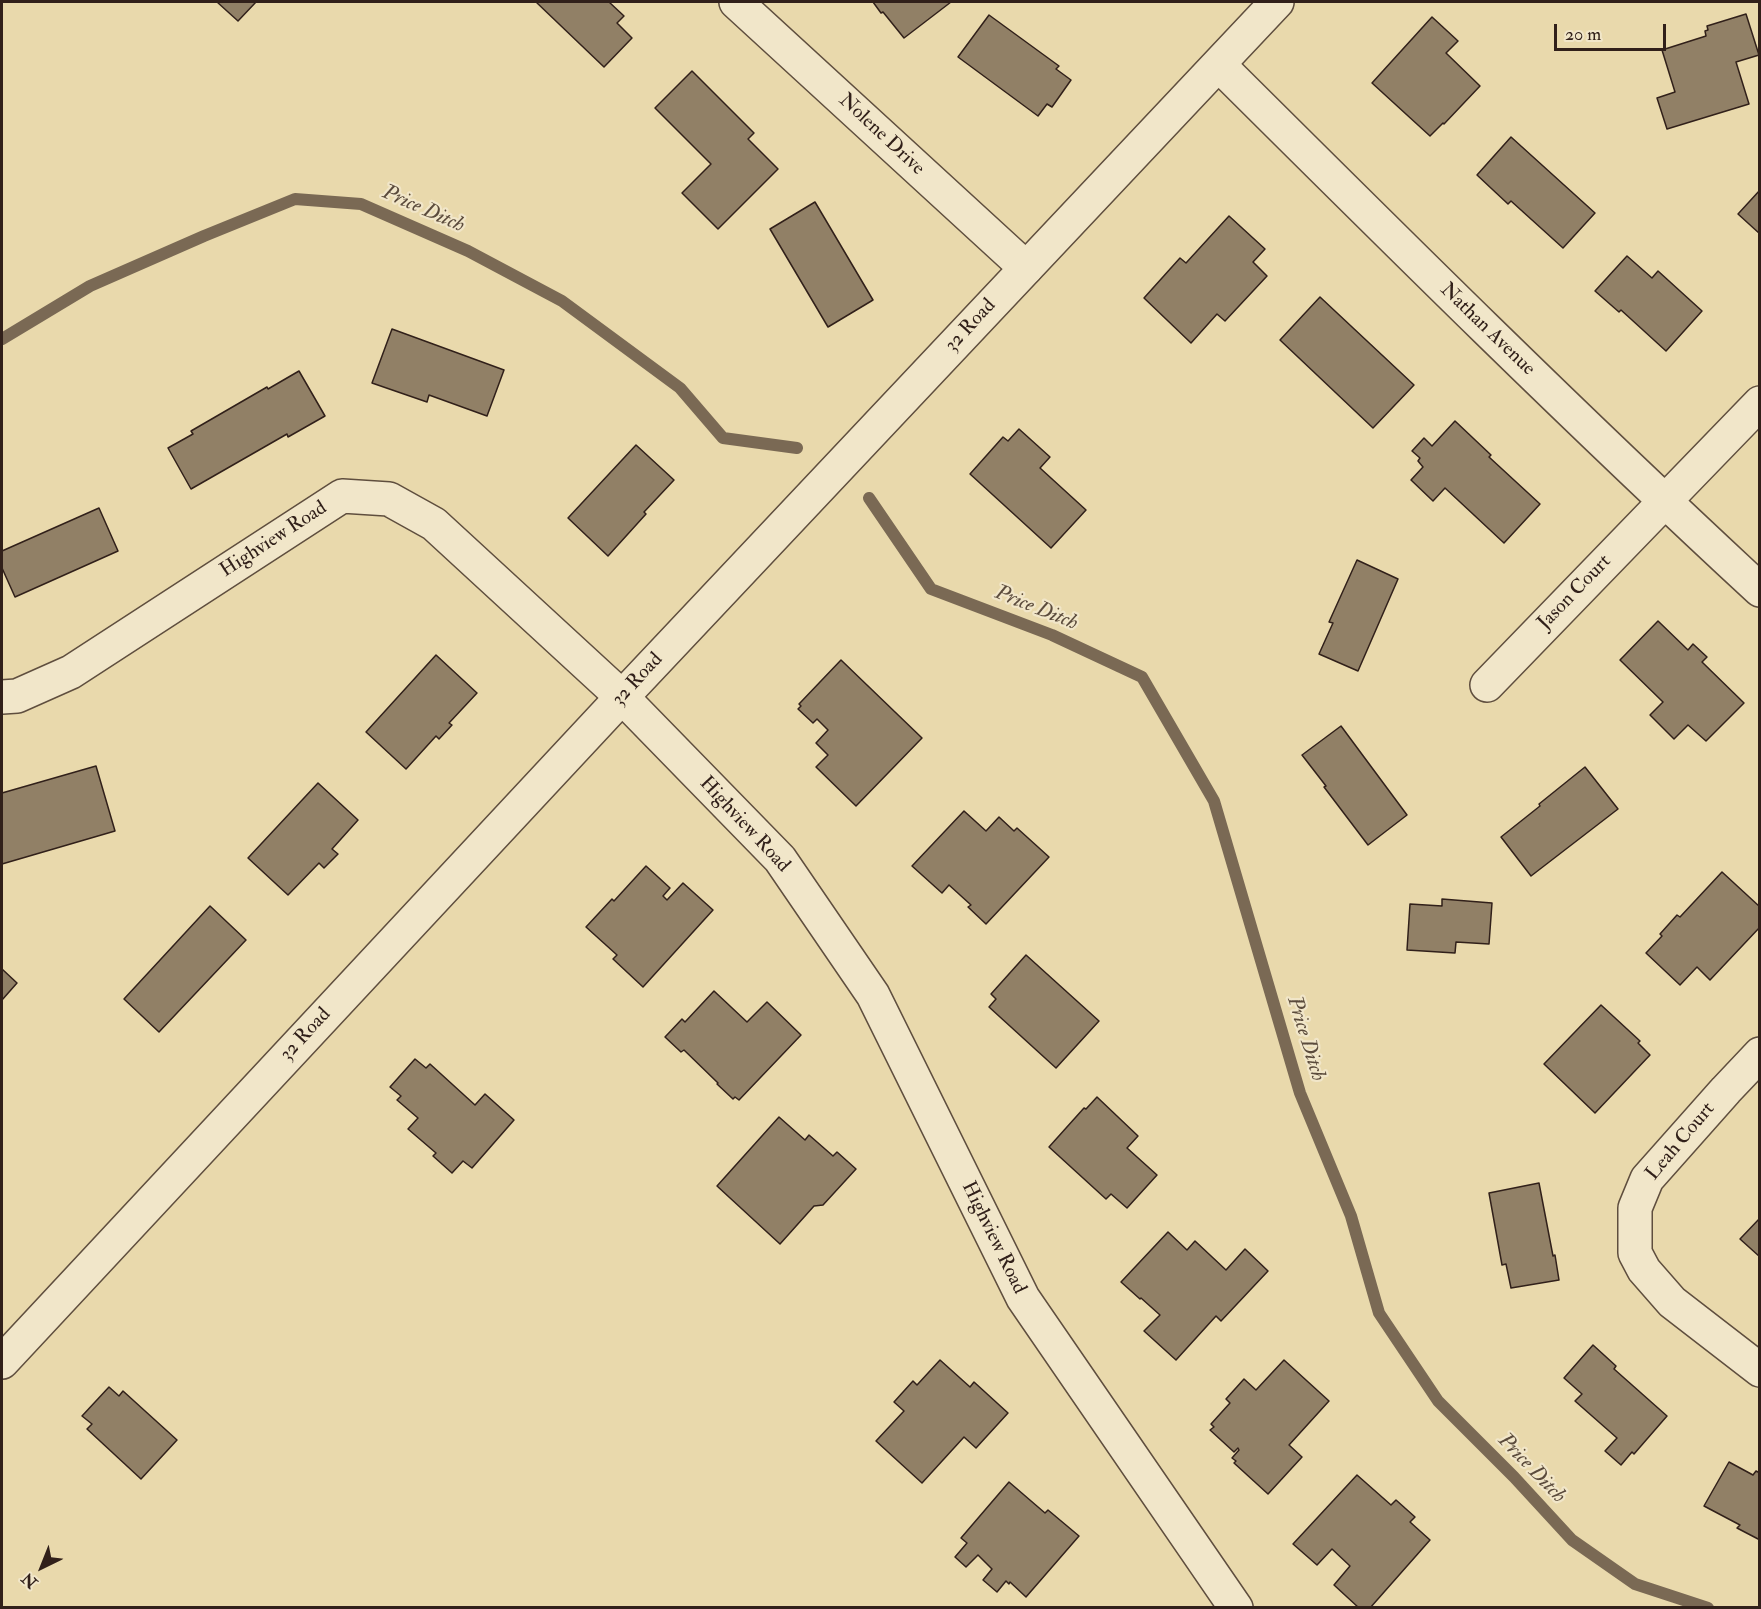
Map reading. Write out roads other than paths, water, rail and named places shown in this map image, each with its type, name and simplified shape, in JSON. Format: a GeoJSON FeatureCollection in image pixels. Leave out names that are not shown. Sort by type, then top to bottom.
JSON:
{"type":"FeatureCollection","features":[{"type":"Feature","properties":{"kind":"street","name":"Nolene Drive"},"geometry":{"type":"LineString","coordinates":[[736,2],[1026,268]]}},
{"type":"Feature","properties":{"kind":"street","name":"32 Road"},"geometry":{"type":"LineString","coordinates":[[2,1362],[622,697],[1277,2]]}},
{"type":"Feature","properties":{"kind":"street","name":"Nathan Avenue"},"geometry":{"type":"LineString","coordinates":[[1218,65],[1501,345],[1760,590]]}},
{"type":"Feature","properties":{"kind":"street","name":"Jason Court"},"geometry":{"type":"LineString","coordinates":[[1487,685],[1760,403]]}},
{"type":"Feature","properties":{"kind":"street","name":"Highview Road"},"geometry":{"type":"LineString","coordinates":[[2,697],[17,696],[71,672],[342,496],[388,499],[434,524],[622,697],[780,859],[873,995],[1023,1298],[1236,1608]]}},
{"type":"Feature","properties":{"kind":"street","name":"Leah Court"},"geometry":{"type":"LineString","coordinates":[[1760,1054],[1725,1090],[1647,1179],[1635,1208],[1635,1253],[1644,1270],[1672,1302],[1760,1370]]}},
{"type":"Feature","properties":{"kind":"waterway","name":"Price Ditch"},"geometry":{"type":"LineString","coordinates":[[2,339],[90,286],[295,199],[361,204],[468,251],[562,301],[680,388],[723,438],[797,448]]}},
{"type":"Feature","properties":{"kind":"waterway","name":"Price Ditch"},"geometry":{"type":"LineString","coordinates":[[869,498],[931,589],[1052,635],[1142,677],[1214,801],[1300,1093],[1351,1216],[1379,1313],[1438,1401],[1514,1477],[1572,1540],[1635,1584],[1708,1608]]}}]}
